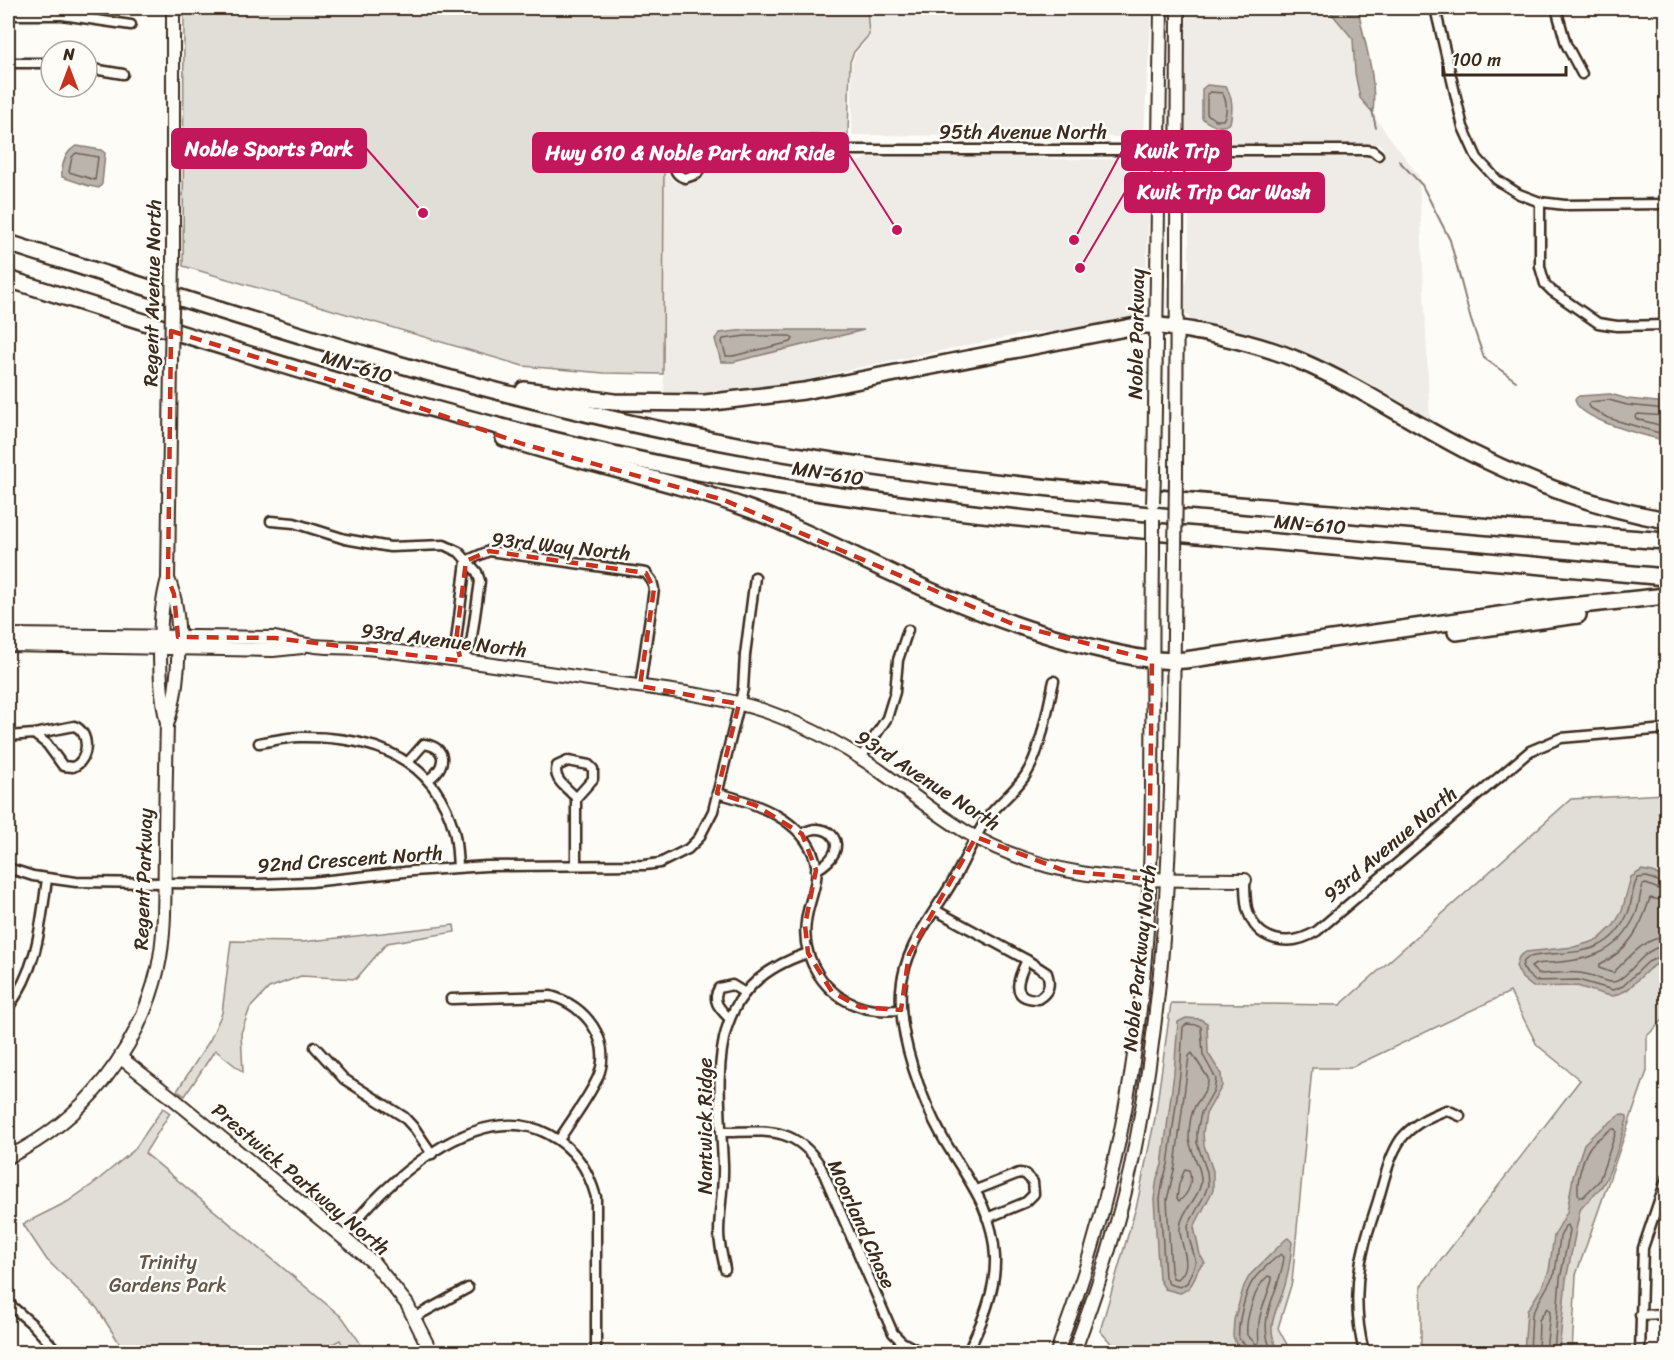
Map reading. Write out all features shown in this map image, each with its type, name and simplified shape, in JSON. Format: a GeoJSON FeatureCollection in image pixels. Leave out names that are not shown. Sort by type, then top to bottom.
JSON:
{"type":"FeatureCollection","features":[{"type":"Feature","properties":{"kind":"highway","name":"MN-610"},"geometry":{"type":"LineString","coordinates":[[8,243],[345,350],[510,396],[761,450],[893,471],[1071,490],[1666,542]]}},
{"type":"Feature","properties":{"kind":"highway","name":"MN-610"},"geometry":{"type":"LineString","coordinates":[[8,279],[412,405],[553,441],[778,487],[903,506],[1100,527],[1666,577]]}},
{"type":"Feature","properties":{"kind":"highway"},"geometry":{"type":"LineString","coordinates":[[345,350],[521,389],[576,398],[676,404],[804,391],[1156,325],[1240,341],[1290,356],[1502,468],[1579,498],[1666,520]]}},
{"type":"Feature","properties":{"kind":"highway"},"geometry":{"type":"LineString","coordinates":[[412,405],[474,429],[523,444],[674,484],[724,500],[786,524],[985,614],[1056,638],[1152,660],[1174,661],[1534,610],[1662,596]]}},
{"type":"Feature","properties":{"kind":"street","name":"Regent Avenue North"},"geometry":{"type":"LineString","coordinates":[[161,643],[163,595],[168,579],[173,8]]}},
{"type":"Feature","properties":{"kind":"street","name":"Noble Parkway"},"geometry":{"type":"LineString","coordinates":[[1152,660],[1161,8]]}},
{"type":"Feature","properties":{"kind":"street","name":"Noble Parkway"},"geometry":{"type":"LineString","coordinates":[[1175,557],[1178,8]]}},
{"type":"Feature","properties":{"kind":"street"},"geometry":{"type":"LineString","coordinates":[[1435,8],[1461,121],[1472,150],[1497,180],[1519,194],[1540,202],[1565,205],[1666,204]]}},
{"type":"Feature","properties":{"kind":"street"},"geometry":{"type":"LineString","coordinates":[[1556,8],[1566,44],[1582,74]]}},
{"type":"Feature","properties":{"kind":"street"},"geometry":{"type":"LineString","coordinates":[[8,15],[62,15],[131,26]]}},
{"type":"Feature","properties":{"kind":"street"},"geometry":{"type":"LineString","coordinates":[[8,63],[39,63]]}},
{"type":"Feature","properties":{"kind":"street"},"geometry":{"type":"LineString","coordinates":[[99,70],[123,74]]}},
{"type":"Feature","properties":{"kind":"street","name":"95th Avenue North"},"geometry":{"type":"LineString","coordinates":[[702,151],[947,148],[1367,150],[1378,155]]}},
{"type":"Feature","properties":{"kind":"street"},"geometry":{"type":"LineString","coordinates":[[1540,202],[1540,267],[1545,284],[1552,291],[1598,323],[1617,326],[1666,326]]}},
{"type":"Feature","properties":{"kind":"street"},"geometry":{"type":"LineString","coordinates":[[271,521],[294,523],[345,539],[378,546],[444,545],[459,552],[477,572],[480,581],[471,644],[461,661]]}},
{"type":"Feature","properties":{"kind":"street","name":"93rd Way North"},"geometry":{"type":"LineString","coordinates":[[466,561],[489,551],[646,573],[654,589],[640,686]]}},
{"type":"Feature","properties":{"kind":"street","name":"Noble Parkway North"},"geometry":{"type":"LineString","coordinates":[[1074,1353],[1110,1245],[1137,1137],[1149,1064],[1167,879],[1172,772],[1175,557]]}},
{"type":"Feature","properties":{"kind":"street"},"geometry":{"type":"LineString","coordinates":[[461,661],[456,641],[466,561]]}},
{"type":"Feature","properties":{"kind":"street","name":"92nd Crescent North"},"geometry":{"type":"LineString","coordinates":[[8,868],[47,879],[76,882],[300,883],[458,867],[645,865],[660,862],[688,849],[699,838],[713,811],[743,689],[745,655],[756,577]]}},
{"type":"Feature","properties":{"kind":"street","name":"Regent Avenue North"},"geometry":{"type":"LineString","coordinates":[[168,579],[174,594],[178,643]]}},
{"type":"Feature","properties":{"kind":"street"},"geometry":{"type":"LineString","coordinates":[[860,759],[887,717],[895,692],[898,660],[908,630]]}},
{"type":"Feature","properties":{"kind":"street","name":"93rd Avenue North"},"geometry":{"type":"LineString","coordinates":[[8,635],[161,643]]}},
{"type":"Feature","properties":{"kind":"street","name":"93rd Avenue North"},"geometry":{"type":"LineString","coordinates":[[8,645],[178,643],[275,638],[315,646],[373,649],[640,686],[689,693],[739,704],[794,723],[836,744],[938,814],[976,837],[998,849],[1031,862],[1065,872],[1105,877],[1245,880],[1247,908],[1251,919],[1259,930],[1281,941],[1306,938],[1352,902],[1530,751],[1561,738],[1666,729]]}},
{"type":"Feature","properties":{"kind":"street","name":"Regent Parkway"},"geometry":{"type":"LineString","coordinates":[[8,1157],[40,1139],[81,1106],[103,1082],[121,1058],[139,1024],[158,967],[163,929],[165,882],[167,723],[162,701],[161,643]]}},
{"type":"Feature","properties":{"kind":"street","name":"Regent Parkway"},"geometry":{"type":"LineString","coordinates":[[167,723],[174,701],[178,643]]}},
{"type":"Feature","properties":{"kind":"street","name":"Noble Parkway North"},"geometry":{"type":"LineString","coordinates":[[1057,1353],[1097,1236],[1119,1143],[1139,1014],[1149,879],[1152,660]]}},
{"type":"Feature","properties":{"kind":"street"},"geometry":{"type":"LineString","coordinates":[[968,1353],[987,1308],[994,1277],[995,1256],[987,1218],[976,1190],[941,1135],[927,1105],[907,1042],[901,1010],[904,972],[917,937],[953,881],[976,837],[989,816],[1025,776],[1036,751],[1054,681]]}},
{"type":"Feature","properties":{"kind":"street"},"geometry":{"type":"LineString","coordinates":[[8,736],[34,734],[68,726],[80,728],[86,740],[83,761],[74,767],[63,766],[47,744],[34,734]]}},
{"type":"Feature","properties":{"kind":"street"},"geometry":{"type":"LineString","coordinates":[[259,743],[299,736],[347,741],[384,749],[408,762],[428,780],[440,798],[454,833],[458,867]]}},
{"type":"Feature","properties":{"kind":"street"},"geometry":{"type":"LineString","coordinates":[[408,762],[424,744],[432,745],[437,749],[442,762],[437,774],[428,780]]}},
{"type":"Feature","properties":{"kind":"street"},"geometry":{"type":"LineString","coordinates":[[576,798],[593,779],[593,769],[584,763],[562,763],[557,766],[555,772],[557,778],[576,798],[576,865]]}},
{"type":"Feature","properties":{"kind":"street"},"geometry":{"type":"LineString","coordinates":[[717,793],[755,805],[795,827],[802,834],[815,860],[816,870],[815,889],[805,925],[808,953],[813,967],[832,992],[846,1001],[875,1011],[901,1010]]}},
{"type":"Feature","properties":{"kind":"street"},"geometry":{"type":"LineString","coordinates":[[802,834],[811,830],[823,830],[835,840],[836,852],[832,859],[816,870]]}},
{"type":"Feature","properties":{"kind":"street"},"geometry":{"type":"LineString","coordinates":[[8,1008],[20,990],[36,953],[47,879]]}},
{"type":"Feature","properties":{"kind":"street"},"geometry":{"type":"LineString","coordinates":[[935,910],[1027,960],[1047,974],[1049,988],[1038,999],[1024,996],[1018,990],[1017,982],[1027,960]]}},
{"type":"Feature","properties":{"kind":"street","name":"Nantwick Ridge"},"geometry":{"type":"LineString","coordinates":[[725,1269],[719,1234],[723,1178],[719,1105],[721,1050],[729,1018],[744,993],[763,975],[780,964],[808,953]]}},
{"type":"Feature","properties":{"kind":"street"},"geometry":{"type":"LineString","coordinates":[[729,1018],[717,1005],[716,992],[719,988],[732,985],[744,993]]}},
{"type":"Feature","properties":{"kind":"street"},"geometry":{"type":"LineString","coordinates":[[450,999],[551,996],[565,1000],[589,1018],[596,1030],[600,1045],[599,1074],[559,1140]]}},
{"type":"Feature","properties":{"kind":"street"},"geometry":{"type":"LineString","coordinates":[[315,1047],[344,1079],[404,1117],[432,1154]]}},
{"type":"Feature","properties":{"kind":"street","name":"Prestwick Parkway North"},"geometry":{"type":"LineString","coordinates":[[121,1058],[344,1237],[386,1276],[415,1317],[431,1353]]}},
{"type":"Feature","properties":{"kind":"street"},"geometry":{"type":"LineString","coordinates":[[1364,1353],[1357,1316],[1359,1267],[1393,1153],[1402,1138],[1415,1125],[1430,1116],[1447,1110],[1460,1116]]}},
{"type":"Feature","properties":{"kind":"street"},"geometry":{"type":"LineString","coordinates":[[344,1237],[353,1223],[396,1180],[432,1154],[472,1132],[507,1124],[525,1125],[542,1131],[572,1150],[583,1164],[596,1197],[596,1353]]}},
{"type":"Feature","properties":{"kind":"street","name":"Moorland Chase"},"geometry":{"type":"LineString","coordinates":[[720,1132],[780,1133],[804,1144],[820,1165],[893,1333],[902,1342],[921,1353]]}},
{"type":"Feature","properties":{"kind":"street"},"geometry":{"type":"LineString","coordinates":[[976,1190],[1019,1173],[1025,1174],[1033,1182],[1034,1194],[1026,1202],[987,1218]]}},
{"type":"Feature","properties":{"kind":"street"},"geometry":{"type":"LineString","coordinates":[[1640,1353],[1643,1248],[1666,1180]]}},
{"type":"Feature","properties":{"kind":"street"},"geometry":{"type":"LineString","coordinates":[[415,1317],[468,1288]]}},
{"type":"Feature","properties":{"kind":"street"},"geometry":{"type":"LineString","coordinates":[[8,1304],[32,1324],[58,1353]]}},
{"type":"Feature","properties":{"kind":"street"},"geometry":{"type":"LineString","coordinates":[[1640,1315],[1666,1314]]}},
{"type":"Feature","properties":{"kind":"highlighted area"},"geometry":{"type":"Polygon","coordinates":[[[171,331],[412,405],[523,444],[724,500],[1015,625],[1152,660],[1149,879],[1065,871],[976,837],[909,954],[901,1010],[860,1007],[832,992],[808,953],[805,925],[816,870],[802,834],[755,805],[717,793],[739,704],[640,686],[654,589],[646,573],[489,551],[466,561],[456,641],[461,661],[275,638],[178,637],[174,594],[168,579],[171,331]]]}},
{"type":"Feature","properties":{"kind":"shaded area"},"geometry":{"type":"Polygon","coordinates":[[[870,8],[1152,8],[1144,129],[1137,137],[852,135],[852,64],[856,53],[869,37],[870,8]]]}},
{"type":"Feature","properties":{"kind":"shaded area"},"geometry":{"type":"Polygon","coordinates":[[[1188,8],[1327,8],[1353,39],[1355,72],[1360,98],[1419,176],[1430,423],[1326,363],[1259,339],[1200,326],[1191,321],[1185,311],[1185,285],[1189,267],[1189,214],[1181,180],[1183,169],[1189,162],[1196,158],[1384,157],[1380,144],[1233,145],[1223,139],[1189,138],[1183,126],[1184,45],[1188,8]]]}},
{"type":"Feature","properties":{"kind":"shaded area"},"geometry":{"type":"Polygon","coordinates":[[[993,156],[1140,159],[1153,169],[1145,306],[1137,318],[1066,332],[1033,332],[790,384],[665,399],[663,374],[664,161],[673,181],[694,183],[703,179],[712,161],[718,158],[784,158],[804,164],[854,163],[868,158],[993,156]]]}},
{"type":"Feature","properties":{"kind":"green space"},"geometry":{"type":"Polygon","coordinates":[[[184,8],[867,8],[869,35],[854,52],[850,62],[848,135],[685,134],[668,148],[664,161],[663,374],[604,373],[523,366],[183,266],[184,8]]]}},
{"type":"Feature","properties":{"kind":"green space"},"geometry":{"type":"Polygon","coordinates":[[[1666,794],[1666,1017],[1647,1036],[1647,1071],[1576,1275],[1572,1352],[1421,1352],[1421,1286],[1580,1080],[1537,1045],[1510,992],[1350,1068],[1312,1068],[1292,1282],[1278,1328],[1291,1352],[1119,1352],[1100,1331],[1137,1204],[1155,1118],[1171,1003],[1340,1005],[1571,799],[1666,794]]]}},
{"type":"Feature","properties":{"kind":"green space"},"geometry":{"type":"Polygon","coordinates":[[[454,925],[455,932],[387,943],[356,979],[301,976],[269,988],[250,1008],[241,1033],[243,1072],[215,1050],[185,1096],[177,1091],[210,1040],[222,1013],[231,941],[302,942],[454,925]]]}},
{"type":"Feature","properties":{"kind":"green space","name":"Trinity Gardens Park"},"geometry":{"type":"Polygon","coordinates":[[[163,1108],[170,1113],[145,1153],[343,1318],[364,1352],[346,1352],[340,1340],[317,1352],[125,1352],[97,1308],[47,1260],[23,1224],[67,1202],[93,1184],[134,1150],[163,1108]]]}},
{"type":"Feature","properties":{"kind":"water"},"geometry":{"type":"Polygon","coordinates":[[[1327,8],[1358,8],[1372,73],[1373,113],[1360,98],[1355,73],[1353,39],[1327,8]]]}},
{"type":"Feature","properties":{"kind":"water"},"geometry":{"type":"Polygon","coordinates":[[[1207,85],[1226,87],[1232,104],[1230,123],[1215,126],[1202,118],[1202,89],[1207,85]]]}},
{"type":"Feature","properties":{"kind":"water"},"geometry":{"type":"Polygon","coordinates":[[[77,146],[101,150],[105,153],[102,184],[99,188],[62,177],[65,158],[77,146]]]}},
{"type":"Feature","properties":{"kind":"water"},"geometry":{"type":"Polygon","coordinates":[[[745,330],[864,330],[733,362],[721,362],[715,339],[720,333],[745,330]]]}},
{"type":"Feature","properties":{"kind":"water"},"geometry":{"type":"Polygon","coordinates":[[[1610,394],[1628,399],[1666,403],[1666,441],[1615,426],[1587,414],[1578,407],[1575,399],[1579,396],[1610,394]]]}},
{"type":"Feature","properties":{"kind":"water"},"geometry":{"type":"Polygon","coordinates":[[[1642,870],[1653,872],[1666,880],[1666,958],[1649,969],[1627,990],[1614,996],[1577,986],[1533,987],[1522,978],[1516,966],[1519,957],[1526,952],[1574,947],[1598,940],[1614,925],[1622,911],[1631,877],[1642,870]]]}},
{"type":"Feature","properties":{"kind":"water"},"geometry":{"type":"Polygon","coordinates":[[[1186,1018],[1200,1019],[1207,1023],[1208,1053],[1221,1074],[1222,1086],[1206,1114],[1203,1133],[1204,1145],[1213,1171],[1213,1190],[1194,1227],[1200,1255],[1205,1263],[1198,1269],[1190,1286],[1180,1293],[1165,1289],[1159,1279],[1154,1199],[1157,1178],[1162,1165],[1178,1022],[1186,1018]]]}},
{"type":"Feature","properties":{"kind":"water"},"geometry":{"type":"Polygon","coordinates":[[[1621,1114],[1627,1116],[1627,1120],[1606,1180],[1580,1210],[1566,1280],[1559,1352],[1524,1352],[1527,1311],[1549,1271],[1554,1236],[1567,1212],[1573,1177],[1584,1144],[1621,1114]]]}},
{"type":"Feature","properties":{"kind":"water"},"geometry":{"type":"Polygon","coordinates":[[[1288,1238],[1292,1242],[1289,1269],[1272,1326],[1274,1342],[1279,1352],[1245,1352],[1236,1344],[1233,1336],[1234,1320],[1244,1286],[1250,1275],[1288,1238]]]}},
{"type":"Feature","properties":{"kind":"waterway"},"geometry":{"type":"LineString","coordinates":[[1372,110],[1376,128]]}},
{"type":"Feature","properties":{"kind":"waterway"},"geometry":{"type":"LineString","coordinates":[[1399,161],[1422,185],[1450,240],[1471,320],[1484,358],[1516,381]]}},
{"type":"Feature","properties":{"kind":"place","name":"Noble Sports Park"},"geometry":{"type":"Point","coordinates":[423,213]}},
{"type":"Feature","properties":{"kind":"place","name":"Hwy 610 & Noble Park and Ride"},"geometry":{"type":"Point","coordinates":[897,230]}},
{"type":"Feature","properties":{"kind":"place","name":"Kwik Trip"},"geometry":{"type":"Point","coordinates":[1074,240]}},
{"type":"Feature","properties":{"kind":"place","name":"Kwik Trip Car Wash"},"geometry":{"type":"Point","coordinates":[1080,268]}}]}
